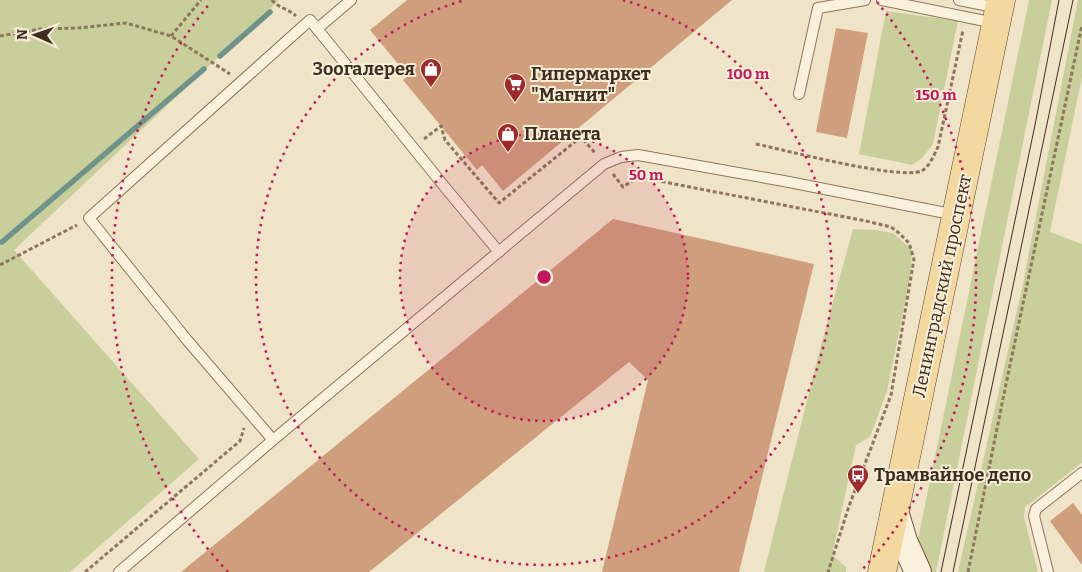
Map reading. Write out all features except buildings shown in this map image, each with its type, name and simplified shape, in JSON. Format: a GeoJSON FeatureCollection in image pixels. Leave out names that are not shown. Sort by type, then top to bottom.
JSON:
{"type":"FeatureCollection","features":[{"type":"Feature","properties":{"kind":"main road","name":"Ленинградский проспект"},"geometry":{"type":"LineString","coordinates":[[882,572],[999,10]]}},
{"type":"Feature","properties":{"kind":"main road"},"geometry":{"type":"LineString","coordinates":[[895,512],[904,541],[918,572]]}},
{"type":"Feature","properties":{"kind":"lane"},"geometry":{"type":"LineString","coordinates":[[317,29],[350,0]]}},
{"type":"Feature","properties":{"kind":"lane"},"geometry":{"type":"LineString","coordinates":[[800,94],[818,8],[865,0]]}},
{"type":"Feature","properties":{"kind":"lane"},"geometry":{"type":"LineString","coordinates":[[882,0],[966,17],[999,10]]}},
{"type":"Feature","properties":{"kind":"lane"},"geometry":{"type":"LineString","coordinates":[[958,0],[999,10]]}},
{"type":"Feature","properties":{"kind":"lane"},"geometry":{"type":"LineString","coordinates":[[273,440],[187,340],[89,218],[310,20],[412,148],[499,252]]}},
{"type":"Feature","properties":{"kind":"lane"},"geometry":{"type":"LineString","coordinates":[[119,572],[273,440],[604,164],[621,157],[638,155],[957,215]]}},
{"type":"Feature","properties":{"kind":"lane"},"geometry":{"type":"LineString","coordinates":[[1048,572],[1034,516],[1036,509],[1080,478]]}},
{"type":"Feature","properties":{"kind":"path"},"geometry":{"type":"LineString","coordinates":[[171,36],[201,0]]}},
{"type":"Feature","properties":{"kind":"path"},"geometry":{"type":"LineString","coordinates":[[272,0],[278,6],[293,13],[304,26]]}},
{"type":"Feature","properties":{"kind":"path"},"geometry":{"type":"LineString","coordinates":[[756,144],[876,170],[911,173],[922,171],[929,164],[938,147],[966,17]]}},
{"type":"Feature","properties":{"kind":"path"},"geometry":{"type":"LineString","coordinates":[[0,36],[40,29],[78,28],[126,23],[171,36],[242,82]]}},
{"type":"Feature","properties":{"kind":"path"},"geometry":{"type":"LineString","coordinates":[[968,572],[1082,25]]}},
{"type":"Feature","properties":{"kind":"path"},"geometry":{"type":"LineString","coordinates":[[412,148],[441,126],[445,140],[500,203],[581,137],[623,187],[638,177],[866,221],[891,227],[909,243],[914,259],[891,395],[849,506],[828,572]]}},
{"type":"Feature","properties":{"kind":"path"},"geometry":{"type":"LineString","coordinates":[[0,265],[89,218]]}},
{"type":"Feature","properties":{"kind":"path"},"geometry":{"type":"LineString","coordinates":[[85,572],[240,441],[244,427],[245,408]]}},
{"type":"Feature","properties":{"kind":"green space"},"geometry":{"type":"Polygon","coordinates":[[[0,0],[279,0],[14,250],[199,459],[70,572],[0,572],[0,0]]]}},
{"type":"Feature","properties":{"kind":"green space"},"geometry":{"type":"Polygon","coordinates":[[[1029,0],[1052,0],[936,572],[930,572],[916,549],[1029,0]]]}},
{"type":"Feature","properties":{"kind":"green space"},"geometry":{"type":"Polygon","coordinates":[[[1078,0],[1082,0],[1082,76],[1050,232],[1082,244],[1082,463],[1025,507],[1024,517],[1038,572],[958,572],[1022,288],[1078,0]]]}},
{"type":"Feature","properties":{"kind":"green space"},"geometry":{"type":"Polygon","coordinates":[[[886,11],[958,21],[933,144],[922,158],[912,165],[859,154],[886,11]]]}},
{"type":"Feature","properties":{"kind":"green space"},"geometry":{"type":"Polygon","coordinates":[[[853,229],[893,233],[912,250],[910,279],[887,391],[870,437],[856,445],[832,555],[846,567],[846,572],[764,572],[819,353],[853,229]]]}},
{"type":"Feature","properties":{"kind":"waterway"},"geometry":{"type":"LineString","coordinates":[[220,56],[270,12]]}},
{"type":"Feature","properties":{"kind":"waterway"},"geometry":{"type":"LineString","coordinates":[[2,242],[204,69]]}},
{"type":"Feature","properties":{"kind":"tram line"},"geometry":{"type":"LineString","coordinates":[[941,572],[1035,125],[1059,0]]}},
{"type":"Feature","properties":{"kind":"tram line"},"geometry":{"type":"LineString","coordinates":[[953,572],[1073,0]]}},
{"type":"Feature","properties":{"kind":"place","name":"Зоогалерея"},"geometry":{"type":"Point","coordinates":[431,88]}},
{"type":"Feature","properties":{"kind":"place","name":"Гипермаркет \"Магнит\""},"geometry":{"type":"Point","coordinates":[515,103]}},
{"type":"Feature","properties":{"kind":"place","name":"Планета"},"geometry":{"type":"Point","coordinates":[508,153]}},
{"type":"Feature","properties":{"kind":"place","name":"Трамвайное депо"},"geometry":{"type":"Point","coordinates":[858,494]}}]}
